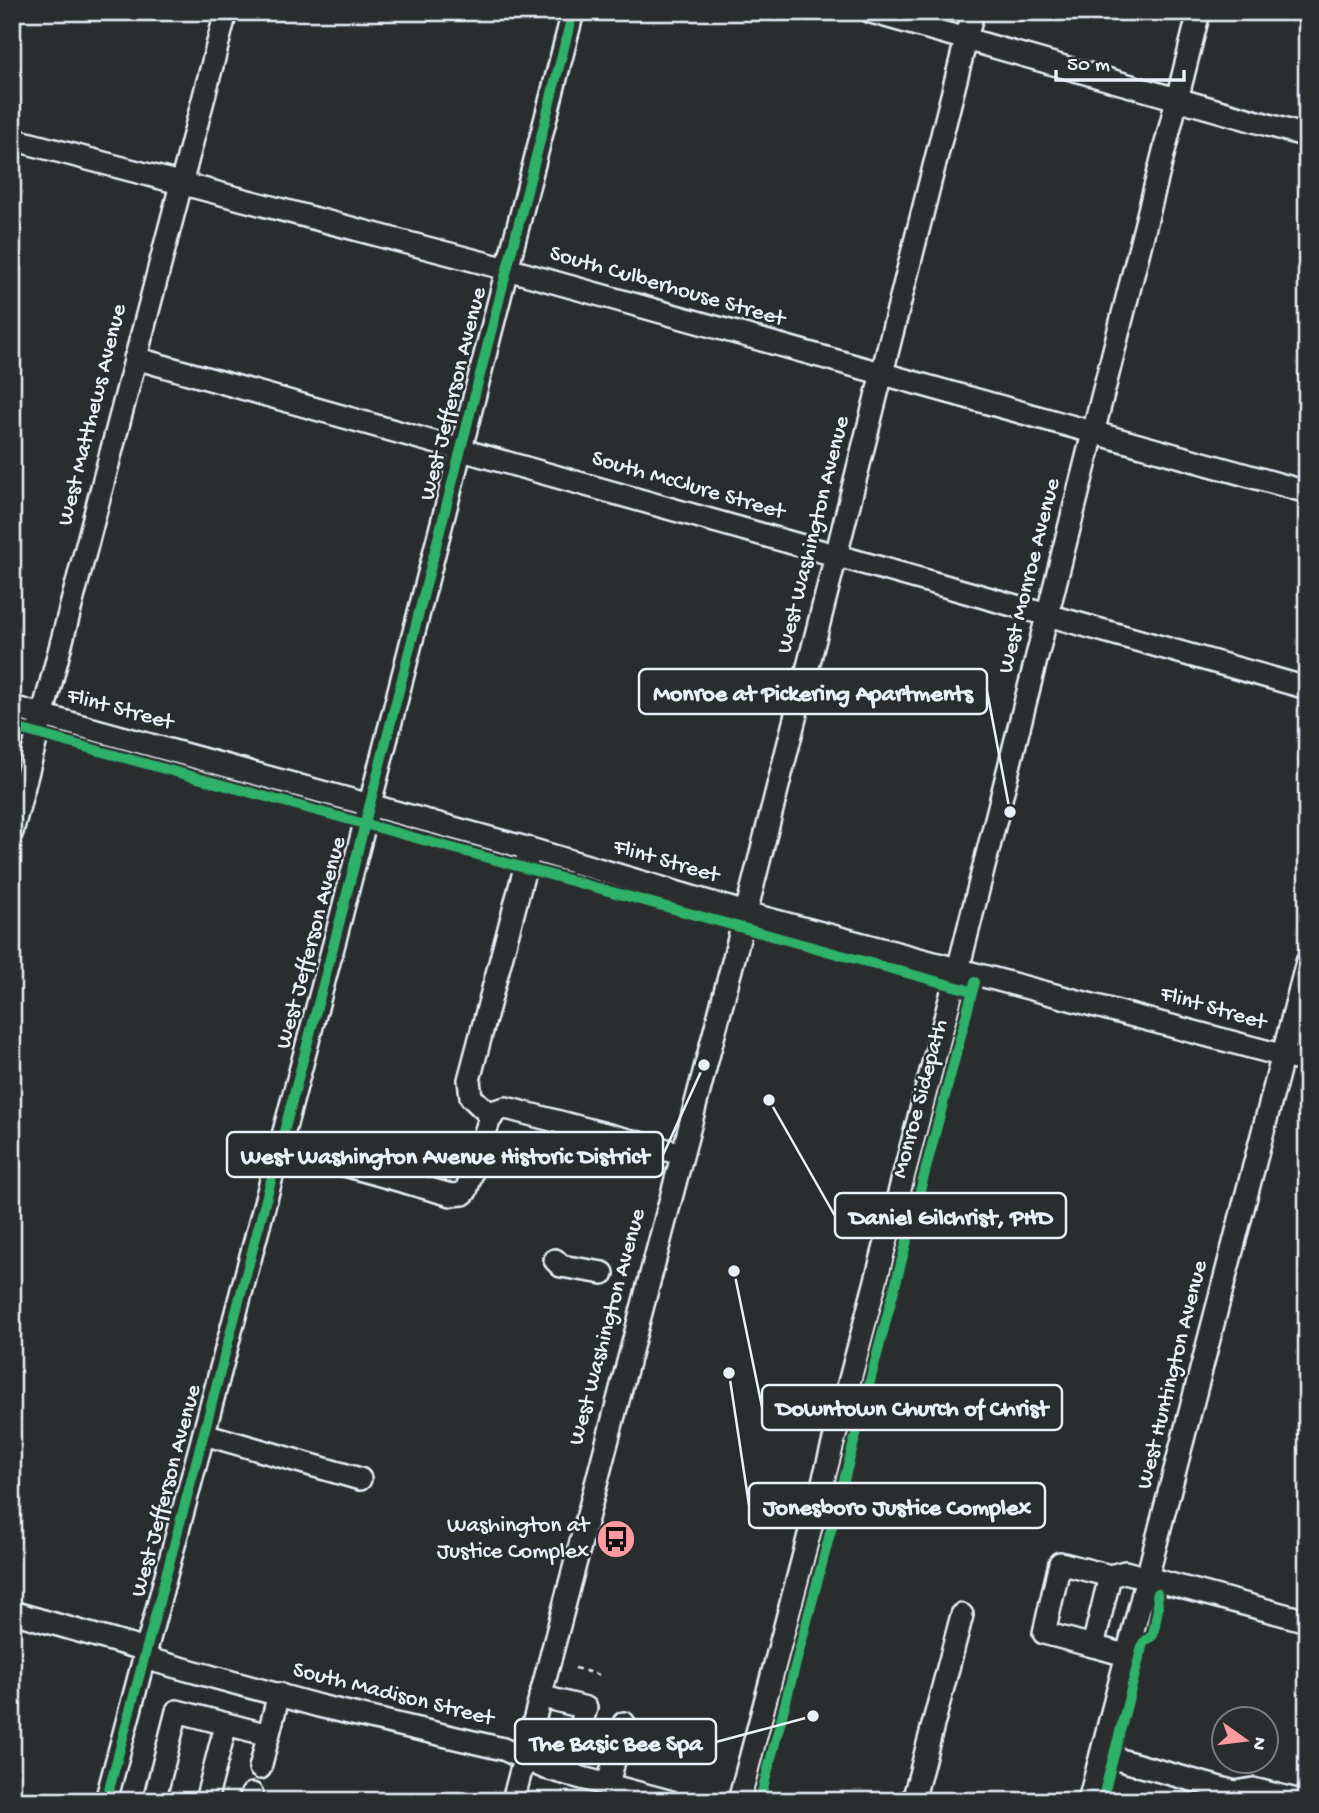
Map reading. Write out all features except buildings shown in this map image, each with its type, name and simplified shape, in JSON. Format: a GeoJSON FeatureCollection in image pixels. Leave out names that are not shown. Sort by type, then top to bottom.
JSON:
{"type":"FeatureCollection","features":[{"type":"Feature","properties":{"kind":"street","name":"West Matthews Avenue"},"geometry":{"type":"LineString","coordinates":[[12,832],[226,12]]}},
{"type":"Feature","properties":{"kind":"street","name":"West Jefferson Avenue"},"geometry":{"type":"LineString","coordinates":[[106,1801],[370,806],[573,12]]}},
{"type":"Feature","properties":{"kind":"street"},"geometry":{"type":"LineString","coordinates":[[871,12],[1307,136]]}},
{"type":"Feature","properties":{"kind":"street","name":"West Washington Avenue"},"geometry":{"type":"LineString","coordinates":[[513,1801],[746,913],[973,12]]}},
{"type":"Feature","properties":{"kind":"street","name":"West Monroe Avenue"},"geometry":{"type":"LineString","coordinates":[[739,1801],[958,967],[1199,12]]}},
{"type":"Feature","properties":{"kind":"street","name":"South Culberhouse Street"},"geometry":{"type":"LineString","coordinates":[[12,139],[507,269],[1307,492]]}},
{"type":"Feature","properties":{"kind":"street","name":"South McClure Street"},"geometry":{"type":"LineString","coordinates":[[135,358],[1307,688]]}},
{"type":"Feature","properties":{"kind":"street","name":"Flint Street"},"geometry":{"type":"LineString","coordinates":[[12,707],[530,849],[746,913],[958,967],[1307,1062]]}},
{"type":"Feature","properties":{"kind":"street"},"geometry":{"type":"LineString","coordinates":[[492,1117],[471,1097],[469,1080],[530,849]]}},
{"type":"Feature","properties":{"kind":"street","name":"West Huntington Avenue"},"geometry":{"type":"LineString","coordinates":[[1089,1801],[1129,1656],[1307,962]]}},
{"type":"Feature","properties":{"kind":"street"},"geometry":{"type":"LineString","coordinates":[[280,1147],[451,1195],[463,1194],[471,1183],[492,1117],[495,1111],[506,1108],[681,1154]]}},
{"type":"Feature","properties":{"kind":"street"},"geometry":{"type":"LineString","coordinates":[[555,1260],[561,1266],[589,1273],[603,1273]]}},
{"type":"Feature","properties":{"kind":"street"},"geometry":{"type":"LineString","coordinates":[[204,1434],[360,1479]]}},
{"type":"Feature","properties":{"kind":"street"},"geometry":{"type":"LineString","coordinates":[[1129,1656],[1044,1633],[1060,1563],[1110,1576],[1125,1572],[1307,1621]]}},
{"type":"Feature","properties":{"kind":"street"},"geometry":{"type":"LineString","coordinates":[[1093,1646],[1110,1576]]}},
{"type":"Feature","properties":{"kind":"street","name":"South Madison Street"},"geometry":{"type":"LineString","coordinates":[[12,1612],[279,1694],[503,1749],[545,1768],[668,1801]]}},
{"type":"Feature","properties":{"kind":"street"},"geometry":{"type":"LineString","coordinates":[[913,1801],[962,1615]]}},
{"type":"Feature","properties":{"kind":"street"},"geometry":{"type":"LineString","coordinates":[[260,1768],[279,1694]]}},
{"type":"Feature","properties":{"kind":"street"},"geometry":{"type":"LineString","coordinates":[[540,1696],[586,1708],[568,1774]]}},
{"type":"Feature","properties":{"kind":"street"},"geometry":{"type":"LineString","coordinates":[[154,1801],[177,1711],[268,1735]]}},
{"type":"Feature","properties":{"kind":"street"},"geometry":{"type":"LineString","coordinates":[[608,1784],[624,1723]]}},
{"type":"Feature","properties":{"kind":"street"},"geometry":{"type":"LineString","coordinates":[[206,1801],[226,1724]]}},
{"type":"Feature","properties":{"kind":"street"},"geometry":{"type":"LineString","coordinates":[[1113,1758],[1235,1792],[1253,1789],[1301,1801]]}},
{"type":"Feature","properties":{"kind":"path"},"geometry":{"type":"LineString","coordinates":[[575,1668],[599,1675]]}},
{"type":"Feature","properties":{"kind":"cycle path"},"geometry":{"type":"LineString","coordinates":[[106,1801],[336,936],[573,12]]}},
{"type":"Feature","properties":{"kind":"cycle path"},"geometry":{"type":"LineString","coordinates":[[12,727],[972,991]]}},
{"type":"Feature","properties":{"kind":"cycle path","name":"Monroe Sidepath"},"geometry":{"type":"LineString","coordinates":[[761,1796],[975,982]]}},
{"type":"Feature","properties":{"kind":"cycle path"},"geometry":{"type":"LineString","coordinates":[[1102,1801],[1143,1643],[1153,1635],[1158,1609],[1157,1593]]}},
{"type":"Feature","properties":{"kind":"place","name":"Monroe at Pickering Apartments"},"geometry":{"type":"Point","coordinates":[1010,812]}},
{"type":"Feature","properties":{"kind":"place","name":"West Washington Avenue Historic District"},"geometry":{"type":"Point","coordinates":[704,1065]}},
{"type":"Feature","properties":{"kind":"place","name":"Daniel Gilchrist, PHD"},"geometry":{"type":"Point","coordinates":[769,1100]}},
{"type":"Feature","properties":{"kind":"place","name":"Downtown Church of Christ"},"geometry":{"type":"Point","coordinates":[734,1271]}},
{"type":"Feature","properties":{"kind":"place","name":"Jonesboro Justice Complex"},"geometry":{"type":"Point","coordinates":[729,1373]}},
{"type":"Feature","properties":{"kind":"place","name":"Washington at Justice Complex"},"geometry":{"type":"Point","coordinates":[616,1539]}},
{"type":"Feature","properties":{"kind":"place","name":"The Basic Bee Spa"},"geometry":{"type":"Point","coordinates":[813,1716]}}]}
